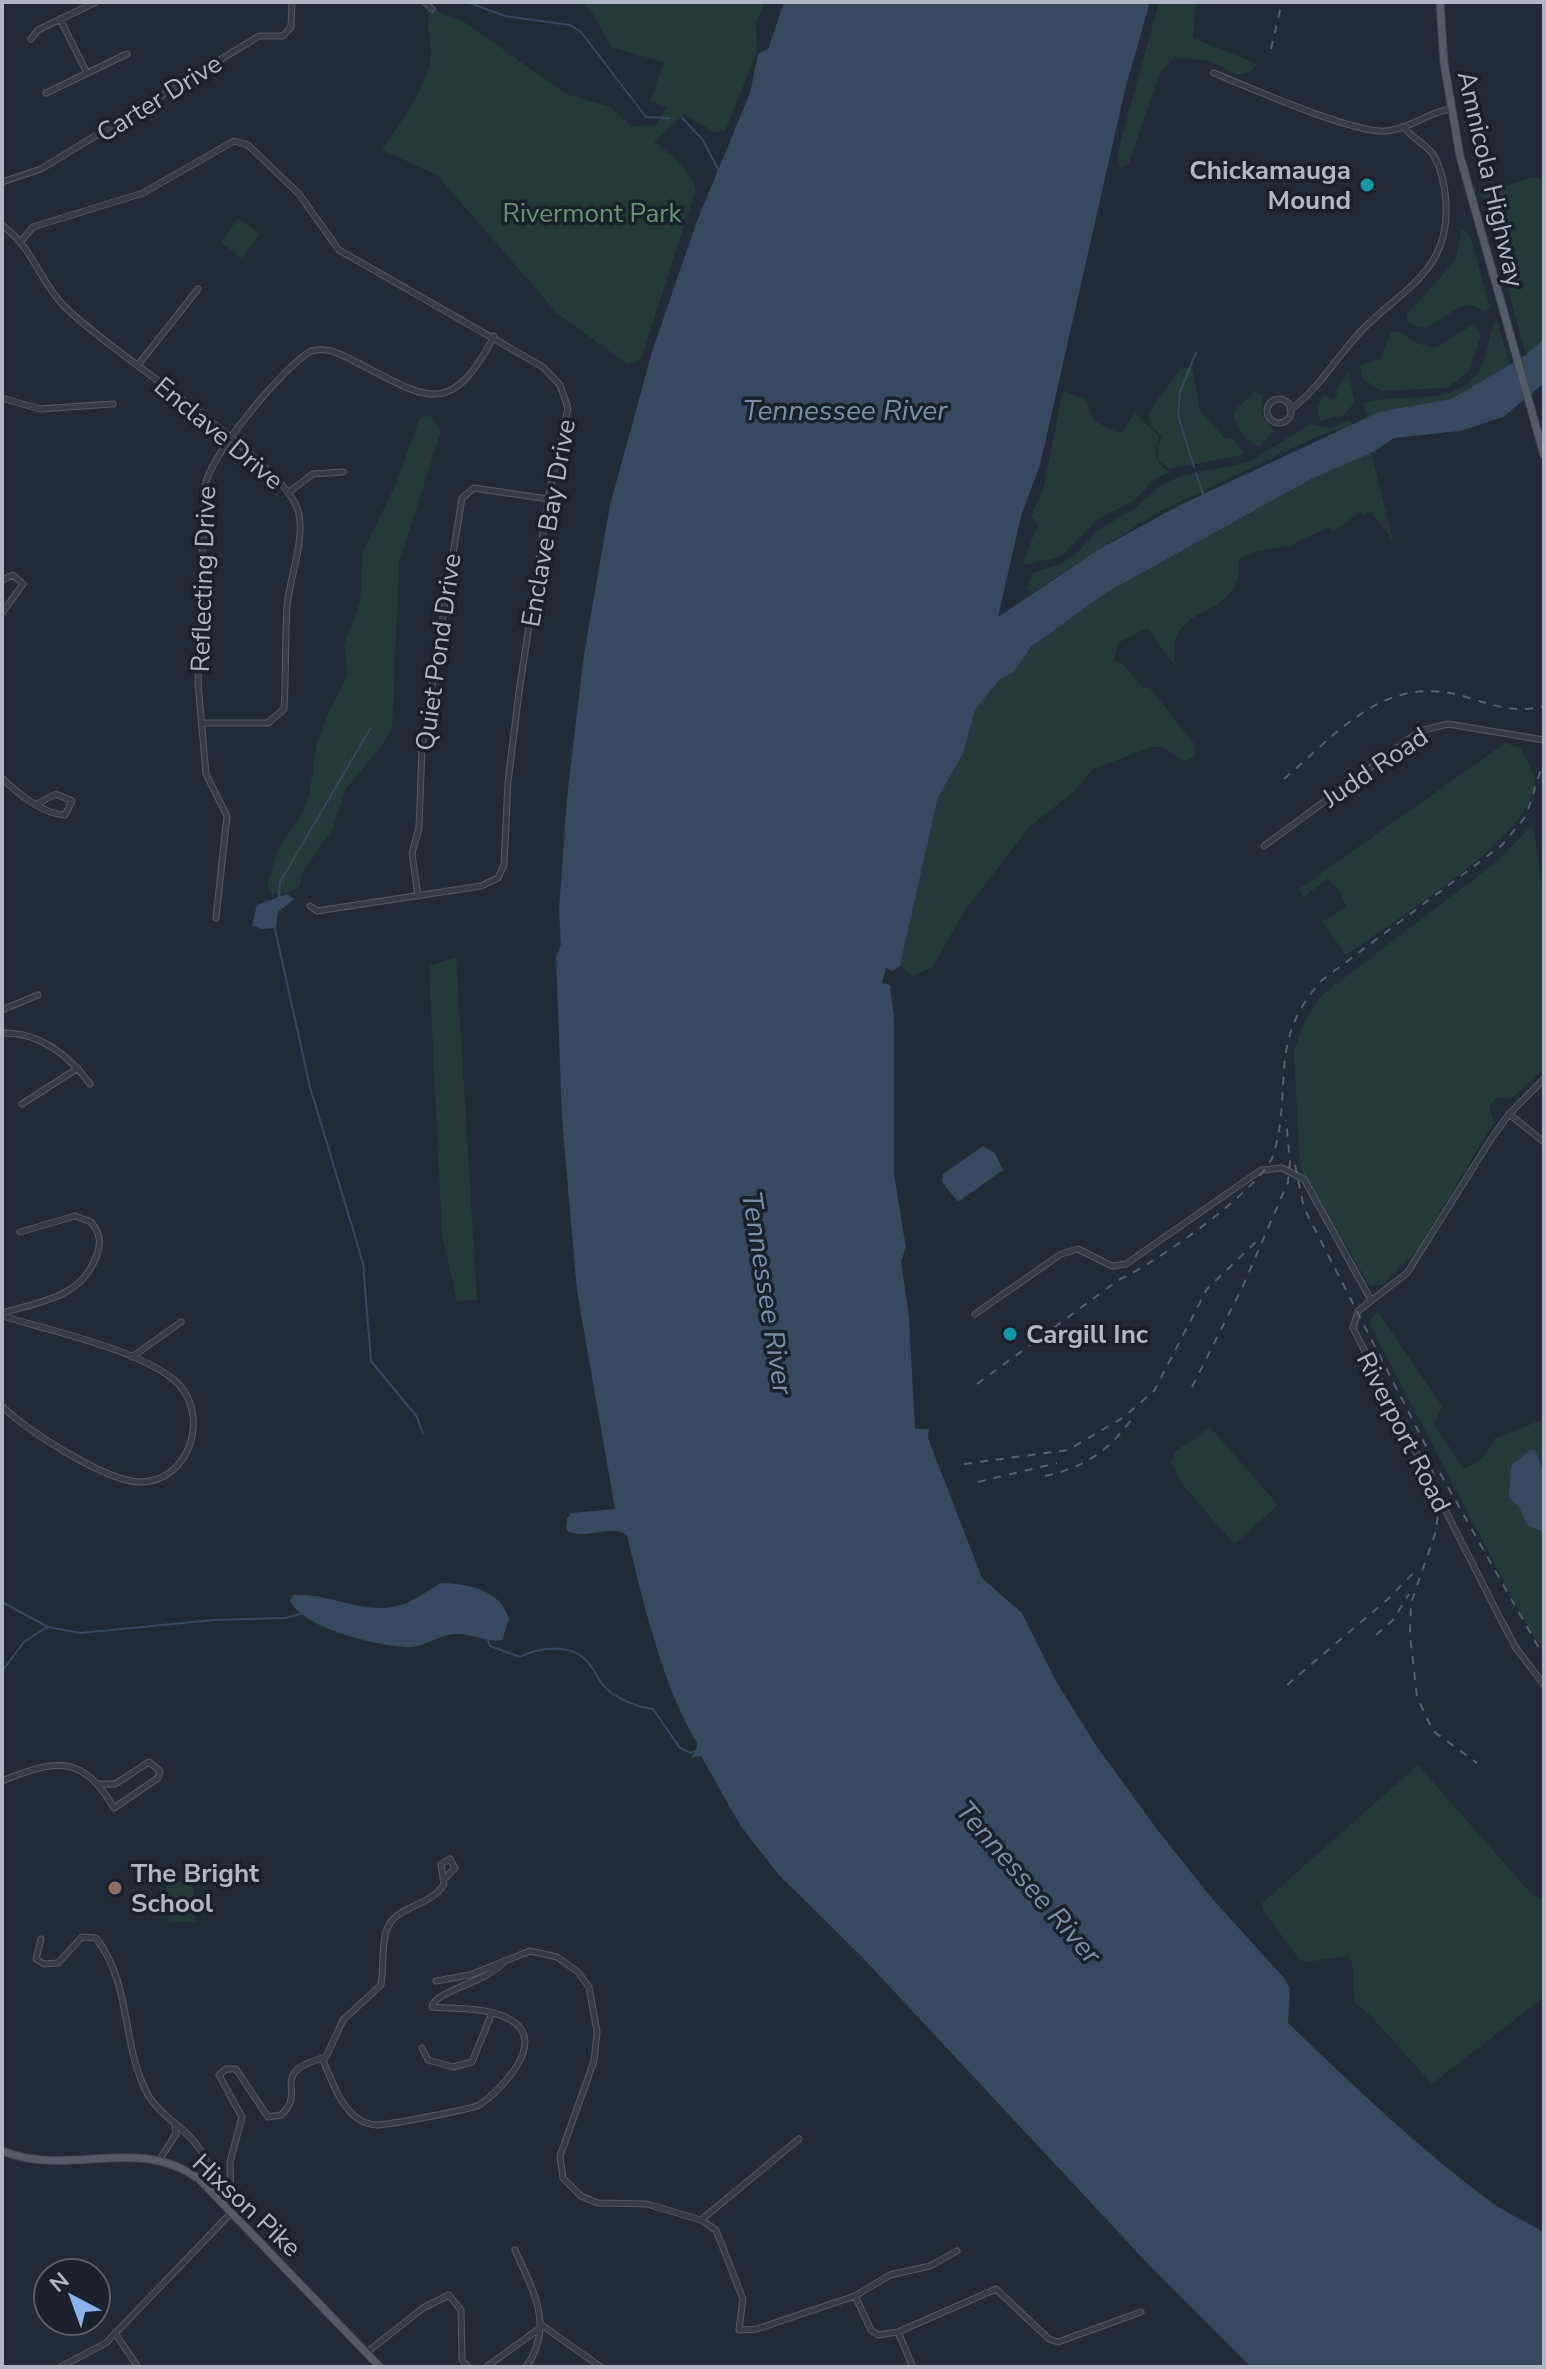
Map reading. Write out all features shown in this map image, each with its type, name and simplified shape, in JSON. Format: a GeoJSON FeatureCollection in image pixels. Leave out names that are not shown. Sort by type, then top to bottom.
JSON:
{"type":"FeatureCollection","features":[{"type":"Feature","properties":{"kind":"main road","name":"Amnicola Highway"},"geometry":{"type":"LineString","coordinates":[[1440,2],[1451,109],[1471,203],[1544,455]]}},
{"type":"Feature","properties":{"kind":"main road","name":"Hixson Pike"},"geometry":{"type":"LineString","coordinates":[[2,2151],[46,2162],[145,2156],[182,2167],[199,2179],[380,2367]]}},
{"type":"Feature","properties":{"kind":"street"},"geometry":{"type":"LineString","coordinates":[[31,39],[38,30],[96,2]]}},
{"type":"Feature","properties":{"kind":"street","name":"Carter Drive"},"geometry":{"type":"LineString","coordinates":[[2,182],[41,169],[259,36],[283,36],[291,27],[292,2]]}},
{"type":"Feature","properties":{"kind":"street"},"geometry":{"type":"LineString","coordinates":[[425,2],[432,9]]}},
{"type":"Feature","properties":{"kind":"street"},"geometry":{"type":"LineString","coordinates":[[60,19],[87,73]]}},
{"type":"Feature","properties":{"kind":"street"},"geometry":{"type":"LineString","coordinates":[[46,93],[127,54]]}},
{"type":"Feature","properties":{"kind":"street"},"geometry":{"type":"LineString","coordinates":[[1214,73],[1278,100],[1372,131],[1404,127],[1436,111],[1451,109]]}},
{"type":"Feature","properties":{"kind":"street"},"geometry":{"type":"LineString","coordinates":[[1290,410],[1287,403],[1277,400],[1270,403],[1267,413],[1271,420],[1282,422],[1290,410],[1304,400],[1340,352],[1411,288],[1442,249],[1448,229],[1445,190],[1439,169],[1433,154],[1404,127]]}},
{"type":"Feature","properties":{"kind":"street","name":"Enclave Bay Drive"},"geometry":{"type":"LineString","coordinates":[[22,240],[33,227],[143,193],[234,141],[248,145],[299,194],[339,250],[494,336],[543,367],[565,396],[567,426],[548,499],[509,767],[504,865],[493,883],[317,911],[310,906]]}},
{"type":"Feature","properties":{"kind":"street","name":"Enclave Drive"},"geometry":{"type":"LineString","coordinates":[[2,225],[22,240],[63,305],[229,439],[289,492],[297,506],[300,530],[287,609],[284,709],[268,723],[202,723]]}},
{"type":"Feature","properties":{"kind":"street"},"geometry":{"type":"LineString","coordinates":[[138,365],[198,289]]}},
{"type":"Feature","properties":{"kind":"street","name":"Reflecting Drive"},"geometry":{"type":"LineString","coordinates":[[216,918],[227,816],[206,774],[198,683],[205,487],[210,466],[229,439],[311,351],[331,351],[415,392],[439,395],[467,379],[494,336]]}},
{"type":"Feature","properties":{"kind":"street"},"geometry":{"type":"LineString","coordinates":[[2,398],[40,409],[113,404]]}},
{"type":"Feature","properties":{"kind":"street"},"geometry":{"type":"LineString","coordinates":[[289,492],[313,474],[343,472]]}},
{"type":"Feature","properties":{"kind":"street","name":"Quiet Pond Drive"},"geometry":{"type":"LineString","coordinates":[[418,896],[412,853],[420,813],[422,748],[462,498],[474,488],[548,499]]}},
{"type":"Feature","properties":{"kind":"street"},"geometry":{"type":"LineString","coordinates":[[2,580],[13,575],[23,584],[2,613]]}},
{"type":"Feature","properties":{"kind":"street","name":"Judd Road"},"geometry":{"type":"LineString","coordinates":[[1264,846],[1420,731],[1448,724],[1544,740]]}},
{"type":"Feature","properties":{"kind":"street"},"geometry":{"type":"LineString","coordinates":[[2,778],[19,794],[37,804],[61,815],[70,811],[72,801],[56,794],[37,804]]}},
{"type":"Feature","properties":{"kind":"street"},"geometry":{"type":"LineString","coordinates":[[2,1010],[38,995]]}},
{"type":"Feature","properties":{"kind":"street"},"geometry":{"type":"LineString","coordinates":[[2,1033],[16,1033],[52,1046],[79,1068],[90,1084]]}},
{"type":"Feature","properties":{"kind":"street"},"geometry":{"type":"LineString","coordinates":[[22,1104],[79,1068]]}},
{"type":"Feature","properties":{"kind":"street","name":"Riverport Road"},"geometry":{"type":"LineString","coordinates":[[1544,1079],[1509,1114],[1415,1262],[1355,1318],[1358,1344],[1516,1648],[1544,1685]]}},
{"type":"Feature","properties":{"kind":"street"},"geometry":{"type":"LineString","coordinates":[[1509,1114],[1544,1142]]}},
{"type":"Feature","properties":{"kind":"street"},"geometry":{"type":"LineString","coordinates":[[975,1314],[1061,1254],[1078,1249],[1112,1266],[1126,1264],[1261,1170],[1282,1168],[1304,1179],[1371,1300]]}},
{"type":"Feature","properties":{"kind":"street"},"geometry":{"type":"LineString","coordinates":[[2,1314],[72,1290],[92,1267],[100,1245],[91,1222],[75,1216],[20,1232]]}},
{"type":"Feature","properties":{"kind":"street"},"geometry":{"type":"LineString","coordinates":[[2,1314],[132,1357],[170,1377],[181,1386],[195,1417],[193,1438],[185,1456],[155,1478],[136,1482],[117,1477],[27,1426],[2,1406]]}},
{"type":"Feature","properties":{"kind":"street"},"geometry":{"type":"LineString","coordinates":[[132,1357],[181,1322]]}},
{"type":"Feature","properties":{"kind":"street"},"geometry":{"type":"LineString","coordinates":[[2,1781],[43,1765],[74,1768],[100,1784],[114,1808],[158,1778],[160,1771],[149,1762],[115,1784],[100,1784]]}},
{"type":"Feature","properties":{"kind":"street"},"geometry":{"type":"LineString","coordinates":[[60,2367],[106,2343],[231,2213],[230,2162],[242,2117],[219,2075],[226,2069],[236,2069],[263,2111],[275,2119],[288,2110],[291,2076],[296,2068],[326,2057],[343,2020],[381,1985],[387,1928],[399,1916],[433,1898],[445,1878]]}},
{"type":"Feature","properties":{"kind":"street"},"geometry":{"type":"LineString","coordinates":[[41,1939],[36,1959],[52,1964],[65,1958],[82,1937],[96,1938],[115,1968],[148,2095],[203,2155],[231,2213]]}},
{"type":"Feature","properties":{"kind":"street"},"geometry":{"type":"LineString","coordinates":[[436,1981],[470,1975],[530,1951],[566,1962],[589,1987],[597,2032],[594,2061],[560,2156],[566,2184],[598,2203],[647,2204],[701,2220],[721,2237],[743,2299],[739,2330],[757,2329],[855,2296],[890,2275],[930,2266],[957,2251]]}},
{"type":"Feature","properties":{"kind":"street"},"geometry":{"type":"LineString","coordinates":[[322,2058],[343,2103],[359,2120],[376,2125],[476,2107],[501,2087],[518,2065],[525,2048],[523,2032],[511,2019],[492,2013],[432,2007],[441,1993],[484,1979],[507,1959]]}},
{"type":"Feature","properties":{"kind":"street"},"geometry":{"type":"LineString","coordinates":[[422,2048],[428,2060],[453,2067],[472,2062],[492,2013]]}},
{"type":"Feature","properties":{"kind":"street"},"geometry":{"type":"LineString","coordinates":[[160,2159],[176,2134],[174,2123]]}},
{"type":"Feature","properties":{"kind":"street"},"geometry":{"type":"LineString","coordinates":[[701,2220],[799,2139]]}},
{"type":"Feature","properties":{"kind":"street"},"geometry":{"type":"LineString","coordinates":[[515,2250],[540,2306],[543,2326],[537,2348],[526,2367]]}},
{"type":"Feature","properties":{"kind":"street"},"geometry":{"type":"LineString","coordinates":[[855,2296],[874,2335],[898,2332],[996,2289],[1045,2335],[1058,2342],[1141,2312]]}},
{"type":"Feature","properties":{"kind":"street"},"geometry":{"type":"LineString","coordinates":[[366,2353],[423,2308],[449,2295],[461,2310],[462,2360],[468,2367]]}},
{"type":"Feature","properties":{"kind":"street"},"geometry":{"type":"LineString","coordinates":[[486,2367],[543,2326]]}},
{"type":"Feature","properties":{"kind":"street"},"geometry":{"type":"LineString","coordinates":[[543,2326],[601,2367]]}},
{"type":"Feature","properties":{"kind":"street"},"geometry":{"type":"LineString","coordinates":[[898,2332],[913,2367]]}},
{"type":"Feature","properties":{"kind":"street"},"geometry":{"type":"LineString","coordinates":[[115,2333],[138,2367]]}},
{"type":"Feature","properties":{"kind":"green space","name":"Rivermont Park"},"geometry":{"type":"Polygon","coordinates":[[[582,2],[765,2],[756,22],[757,52],[725,131],[714,132],[684,114],[654,142],[684,168],[696,189],[641,359],[627,364],[557,313],[437,175],[382,150],[410,108],[427,74],[431,56],[428,22],[432,9],[466,23],[566,94],[610,107],[631,126],[656,125],[667,107],[650,101],[664,62],[611,47],[593,14],[582,2]]]}},
{"type":"Feature","properties":{"kind":"green space"},"geometry":{"type":"Polygon","coordinates":[[[1159,2],[1196,2],[1193,38],[1258,64],[1251,71],[1237,75],[1208,60],[1174,58],[1160,73],[1129,163],[1121,168],[1117,155],[1159,2]]]}},
{"type":"Feature","properties":{"kind":"green space"},"geometry":{"type":"Polygon","coordinates":[[[1532,177],[1544,180],[1544,339],[1526,355],[1480,186],[1486,184],[1491,191],[1532,177]]]}},
{"type":"Feature","properties":{"kind":"green space"},"geometry":{"type":"Polygon","coordinates":[[[238,218],[260,234],[242,258],[221,243],[238,218]]]}},
{"type":"Feature","properties":{"kind":"green space"},"geometry":{"type":"Polygon","coordinates":[[[1462,229],[1470,235],[1490,308],[1485,311],[1466,305],[1429,326],[1414,326],[1407,320],[1407,314],[1455,261],[1462,229]]]}},
{"type":"Feature","properties":{"kind":"green space"},"geometry":{"type":"Polygon","coordinates":[[[1496,317],[1510,365],[1451,399],[1367,417],[1363,404],[1445,394],[1460,389],[1482,365],[1496,317]]]}},
{"type":"Feature","properties":{"kind":"green space"},"geometry":{"type":"Polygon","coordinates":[[[1474,324],[1481,335],[1470,370],[1447,388],[1381,391],[1362,378],[1360,366],[1381,358],[1391,332],[1398,331],[1416,343],[1435,348],[1474,324]]]}},
{"type":"Feature","properties":{"kind":"green space"},"geometry":{"type":"Polygon","coordinates":[[[1192,367],[1200,410],[1224,438],[1232,438],[1244,451],[1242,455],[1169,469],[1158,460],[1162,436],[1151,426],[1148,413],[1180,369],[1192,367]]]}},
{"type":"Feature","properties":{"kind":"green space"},"geometry":{"type":"Polygon","coordinates":[[[1348,372],[1355,402],[1344,415],[1320,421],[1317,405],[1324,394],[1332,399],[1337,396],[1337,388],[1348,372]]]}},
{"type":"Feature","properties":{"kind":"green space"},"geometry":{"type":"Polygon","coordinates":[[[1063,390],[1087,401],[1094,421],[1118,433],[1123,431],[1135,413],[1159,436],[1156,456],[1170,472],[1154,479],[1135,500],[1099,518],[1061,556],[1025,565],[1023,561],[1038,525],[1031,516],[1044,486],[1063,390]]]}},
{"type":"Feature","properties":{"kind":"green space"},"geometry":{"type":"Polygon","coordinates":[[[1255,391],[1263,395],[1261,414],[1274,431],[1259,447],[1241,433],[1234,411],[1255,391]]]}},
{"type":"Feature","properties":{"kind":"green space"},"geometry":{"type":"Polygon","coordinates":[[[432,416],[441,431],[399,563],[392,728],[381,747],[345,790],[333,828],[302,874],[300,886],[296,890],[271,895],[267,886],[278,848],[299,819],[309,796],[317,743],[348,675],[344,645],[360,603],[363,551],[395,486],[420,417],[432,416]]]}},
{"type":"Feature","properties":{"kind":"green space"},"geometry":{"type":"Polygon","coordinates":[[[1348,420],[1354,424],[1316,437],[1156,513],[1039,588],[1031,592],[1027,589],[1032,573],[1059,565],[1076,554],[1097,531],[1135,508],[1161,485],[1181,476],[1249,462],[1310,424],[1330,428],[1348,420]]]}},
{"type":"Feature","properties":{"kind":"green space"},"geometry":{"type":"Polygon","coordinates":[[[1371,452],[1393,541],[1371,512],[1364,516],[1360,512],[1333,532],[1329,527],[1289,546],[1250,553],[1239,560],[1236,582],[1227,596],[1195,616],[1178,633],[1175,666],[1147,628],[1118,643],[1114,660],[1125,666],[1142,687],[1150,688],[1196,746],[1193,758],[1184,761],[1161,747],[1152,747],[1093,769],[1074,792],[1030,826],[963,913],[933,967],[912,976],[900,966],[938,797],[963,754],[975,710],[1000,679],[1012,673],[1020,659],[1049,632],[1104,594],[1313,478],[1371,452]]]}},
{"type":"Feature","properties":{"kind":"green space"},"geometry":{"type":"Polygon","coordinates":[[[1505,743],[1521,748],[1533,772],[1534,788],[1525,809],[1482,856],[1346,955],[1322,922],[1346,907],[1340,891],[1328,879],[1303,897],[1299,889],[1505,743]]]}},
{"type":"Feature","properties":{"kind":"green space"},"geometry":{"type":"Polygon","coordinates":[[[1533,824],[1544,903],[1544,1069],[1511,1099],[1496,1098],[1489,1106],[1494,1122],[1418,1249],[1382,1285],[1370,1286],[1300,1168],[1294,1051],[1304,1023],[1319,998],[1494,864],[1533,824]]]}},
{"type":"Feature","properties":{"kind":"green space"},"geometry":{"type":"Polygon","coordinates":[[[456,957],[477,1300],[457,1301],[442,1234],[429,966],[456,957]]]}},
{"type":"Feature","properties":{"kind":"green space"},"geometry":{"type":"Polygon","coordinates":[[[1378,1312],[1442,1406],[1434,1424],[1464,1469],[1482,1457],[1494,1439],[1544,1419],[1544,1650],[1531,1633],[1372,1329],[1370,1319],[1378,1312]]]}},
{"type":"Feature","properties":{"kind":"green space"},"geometry":{"type":"Polygon","coordinates":[[[1210,1427],[1278,1505],[1234,1544],[1182,1484],[1171,1463],[1175,1452],[1210,1427]]]}},
{"type":"Feature","properties":{"kind":"green space"},"geometry":{"type":"Polygon","coordinates":[[[1418,1765],[1527,1889],[1544,1902],[1544,1997],[1432,2084],[1368,2013],[1355,2003],[1352,1962],[1347,1956],[1306,1962],[1299,1959],[1264,1912],[1262,1903],[1418,1765]]]}},
{"type":"Feature","properties":{"kind":"green space"},"geometry":{"type":"Polygon","coordinates":[[[192,1880],[196,1921],[169,1923],[166,1883],[192,1880]]]}},
{"type":"Feature","properties":{"kind":"water","name":"Tennessee River"},"geometry":{"type":"Polygon","coordinates":[[[784,2],[1150,2],[1125,90],[1040,465],[1021,516],[998,617],[1096,551],[1178,506],[1379,412],[1451,399],[1526,355],[1544,339],[1544,383],[1503,417],[1460,431],[1394,438],[1373,452],[1313,478],[1104,594],[1031,647],[1014,672],[1000,679],[975,710],[963,754],[938,797],[900,966],[892,971],[886,968],[882,983],[890,985],[894,1018],[894,1174],[906,1248],[901,1261],[909,1317],[915,1429],[929,1429],[928,1438],[982,1578],[1022,1613],[1056,1681],[1095,1744],[1159,1832],[1210,1896],[1284,1978],[1290,1989],[1288,2023],[1386,2116],[1438,2160],[1497,2206],[1544,2233],[1544,2367],[1251,2367],[1149,2265],[863,1958],[778,1874],[740,1825],[701,1756],[691,1758],[697,1743],[664,1669],[627,1535],[613,1531],[581,1534],[566,1530],[571,1513],[615,1509],[577,1291],[562,1119],[556,957],[561,944],[559,910],[567,797],[584,654],[610,505],[652,352],[697,221],[750,93],[758,54],[768,49],[784,2]]]}},
{"type":"Feature","properties":{"kind":"water"},"geometry":{"type":"Polygon","coordinates":[[[287,894],[294,899],[278,912],[276,928],[261,929],[252,925],[257,905],[287,894]]]}},
{"type":"Feature","properties":{"kind":"water"},"geometry":{"type":"Polygon","coordinates":[[[983,1146],[995,1153],[1003,1170],[958,1202],[942,1182],[943,1174],[983,1146]]]}},
{"type":"Feature","properties":{"kind":"water"},"geometry":{"type":"Polygon","coordinates":[[[1530,1450],[1535,1450],[1544,1473],[1544,1532],[1527,1525],[1519,1507],[1509,1497],[1511,1466],[1530,1450]]]}},
{"type":"Feature","properties":{"kind":"water"},"geometry":{"type":"Polygon","coordinates":[[[441,1583],[482,1590],[498,1601],[509,1619],[502,1640],[458,1634],[410,1647],[381,1644],[326,1628],[298,1611],[290,1601],[293,1595],[306,1595],[384,1608],[408,1602],[441,1583]]]}},
{"type":"Feature","properties":{"kind":"waterway"},"geometry":{"type":"LineString","coordinates":[[467,2],[505,16],[570,25],[581,32],[646,117],[670,118]]}},
{"type":"Feature","properties":{"kind":"waterway"},"geometry":{"type":"LineString","coordinates":[[682,118],[703,140],[718,169]]}},
{"type":"Feature","properties":{"kind":"waterway"},"geometry":{"type":"LineString","coordinates":[[1194,467],[1178,415],[1180,392],[1196,353]]}},
{"type":"Feature","properties":{"kind":"waterway"},"geometry":{"type":"LineString","coordinates":[[1196,473],[1203,494]]}},
{"type":"Feature","properties":{"kind":"waterway"},"geometry":{"type":"LineString","coordinates":[[279,897],[280,882],[370,729]]}},
{"type":"Feature","properties":{"kind":"waterway"},"geometry":{"type":"LineString","coordinates":[[275,929],[310,1087],[363,1263],[371,1361],[417,1417],[423,1434]]}},
{"type":"Feature","properties":{"kind":"waterway"},"geometry":{"type":"LineString","coordinates":[[2,1602],[48,1627],[80,1633],[214,1620],[285,1618],[300,1614]]}},
{"type":"Feature","properties":{"kind":"waterway"},"geometry":{"type":"LineString","coordinates":[[2,1671],[24,1642],[47,1627]]}},
{"type":"Feature","properties":{"kind":"waterway"},"geometry":{"type":"LineString","coordinates":[[488,1640],[490,1646],[520,1657],[553,1649],[578,1654],[614,1695],[653,1709],[680,1748],[691,1753],[699,1750]]}},
{"type":"Feature","properties":{"kind":"railway"},"geometry":{"type":"LineString","coordinates":[[1271,49],[1282,2]]}},
{"type":"Feature","properties":{"kind":"railway"},"geometry":{"type":"LineString","coordinates":[[1284,779],[1365,711],[1411,693],[1437,691],[1514,709],[1544,706]]}},
{"type":"Feature","properties":{"kind":"railway"},"geometry":{"type":"LineString","coordinates":[[977,1384],[1120,1279],[1206,1224],[1251,1185],[1274,1153],[1287,1044],[1304,1003],[1321,981],[1502,845],[1526,816],[1544,760]]}},
{"type":"Feature","properties":{"kind":"railway"},"geometry":{"type":"LineString","coordinates":[[1192,1387],[1243,1286],[1288,1182],[1290,1161],[1286,1120]]}},
{"type":"Feature","properties":{"kind":"railway"},"geometry":{"type":"LineString","coordinates":[[1295,1165],[1304,1208],[1427,1448],[1440,1502],[1435,1534],[1411,1603],[1410,1635],[1417,1697],[1433,1731],[1477,1763]]}},
{"type":"Feature","properties":{"kind":"railway"},"geometry":{"type":"LineString","coordinates":[[964,1464],[1068,1450],[1124,1417],[1154,1391],[1207,1289],[1261,1237]]}},
{"type":"Feature","properties":{"kind":"railway"},"geometry":{"type":"LineString","coordinates":[[1045,1476],[1084,1463],[1113,1441],[1132,1419]]}},
{"type":"Feature","properties":{"kind":"railway"},"geometry":{"type":"LineString","coordinates":[[978,1482],[1057,1463]]}},
{"type":"Feature","properties":{"kind":"railway"},"geometry":{"type":"LineString","coordinates":[[1440,1473],[1544,1657]]}},
{"type":"Feature","properties":{"kind":"railway"},"geometry":{"type":"LineString","coordinates":[[1287,1685],[1388,1599],[1418,1568]]}},
{"type":"Feature","properties":{"kind":"railway"},"geometry":{"type":"LineString","coordinates":[[1376,1635],[1393,1620],[1409,1594]]}},
{"type":"Feature","properties":{"kind":"place","name":"Chickamauga Mound"},"geometry":{"type":"Point","coordinates":[1367,185]}},
{"type":"Feature","properties":{"kind":"place","name":"Cargill Inc"},"geometry":{"type":"Point","coordinates":[1010,1334]}},
{"type":"Feature","properties":{"kind":"place","name":"The Bright School"},"geometry":{"type":"Point","coordinates":[115,1888]}}]}
